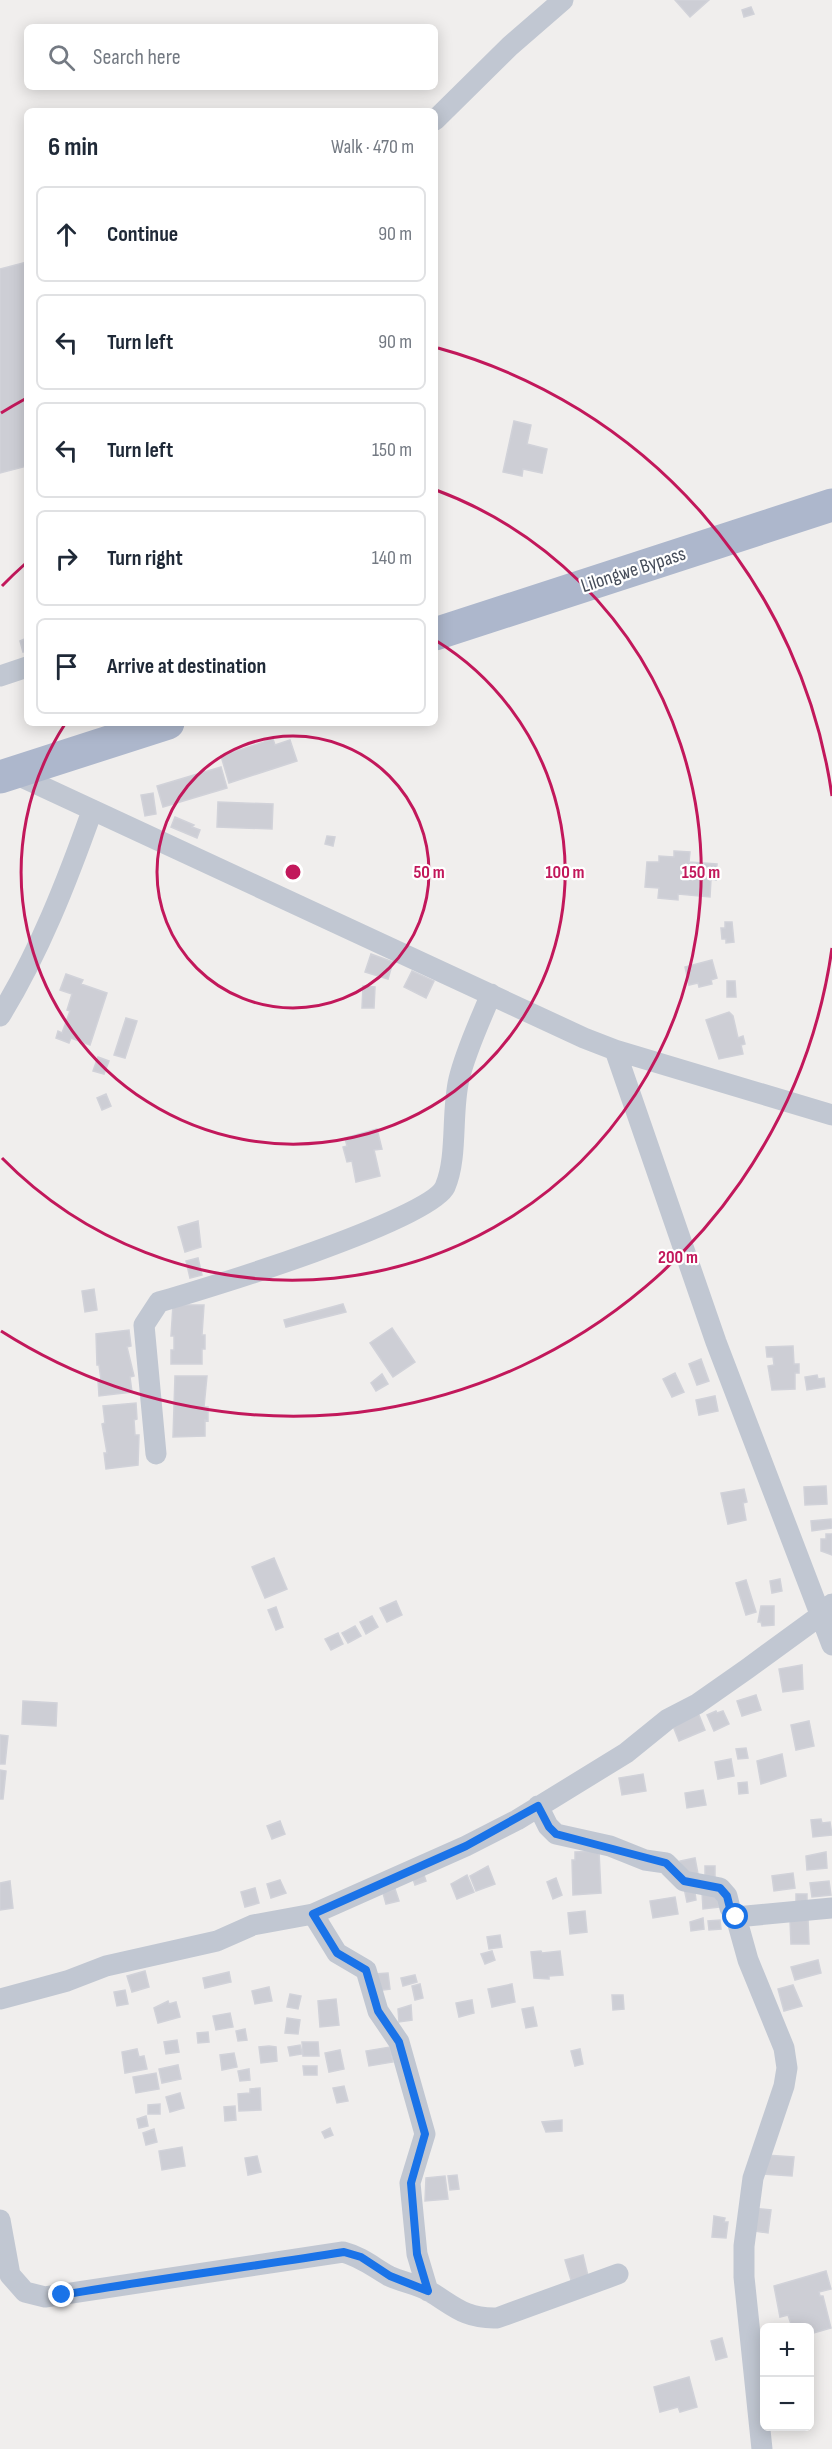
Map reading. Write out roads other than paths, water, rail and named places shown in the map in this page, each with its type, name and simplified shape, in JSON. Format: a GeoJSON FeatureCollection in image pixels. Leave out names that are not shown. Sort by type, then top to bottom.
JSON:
{"type":"FeatureCollection","features":[{"type":"Feature","properties":{"kind":"main road","name":"Lilongwe Bypass"},"geometry":{"type":"LineString","coordinates":[[438,633],[832,505]]}},
{"type":"Feature","properties":{"kind":"main road"},"geometry":{"type":"LineString","coordinates":[[7,775],[159,726]]}},
{"type":"Feature","properties":{"kind":"street"},"geometry":{"type":"LineString","coordinates":[[438,117],[510,46],[562,0]]}},
{"type":"Feature","properties":{"kind":"street"},"geometry":{"type":"LineString","coordinates":[[0,676],[24,668]]}},
{"type":"Feature","properties":{"kind":"street"},"geometry":{"type":"LineString","coordinates":[[7,775],[92,811],[615,1050],[832,1115]]}},
{"type":"Feature","properties":{"kind":"street"},"geometry":{"type":"LineString","coordinates":[[0,1016],[37,946],[70,871],[92,811]]}},
{"type":"Feature","properties":{"kind":"street"},"geometry":{"type":"LineString","coordinates":[[156,1454],[144,1325],[159,1302],[218,1286],[348,1239],[436,1199],[444,1190],[448,1178],[459,1079],[491,994]]}},
{"type":"Feature","properties":{"kind":"street"},"geometry":{"type":"LineString","coordinates":[[615,1050],[716,1342],[826,1609],[832,1645]]}},
{"type":"Feature","properties":{"kind":"street"},"geometry":{"type":"LineString","coordinates":[[0,1999],[67,1981],[106,1966],[217,1941],[253,1925],[313,1914],[466,1846],[626,1753],[668,1719],[697,1704],[826,1609]]}},
{"type":"Feature","properties":{"kind":"street"},"geometry":{"type":"LineString","coordinates":[[538,1806],[549,1827],[556,1834],[666,1863],[684,1881],[720,1888],[727,1896],[730,1908],[736,1917],[748,1960],[784,2048],[787,2068],[784,2086],[753,2178],[744,2246],[744,2277],[762,2449]]}},
{"type":"Feature","properties":{"kind":"street"},"geometry":{"type":"LineString","coordinates":[[736,1917],[832,1908]]}},
{"type":"Feature","properties":{"kind":"street"},"geometry":{"type":"LineString","coordinates":[[313,1914],[337,1953],[366,1970],[378,2011],[399,2042],[425,2134],[411,2183],[417,2254],[428,2291]]}},
{"type":"Feature","properties":{"kind":"street"},"geometry":{"type":"LineString","coordinates":[[0,2220],[10,2276],[26,2292],[45,2297],[344,2252],[361,2257],[390,2276],[428,2291],[457,2311],[483,2319],[497,2318],[618,2274]]}}]}
